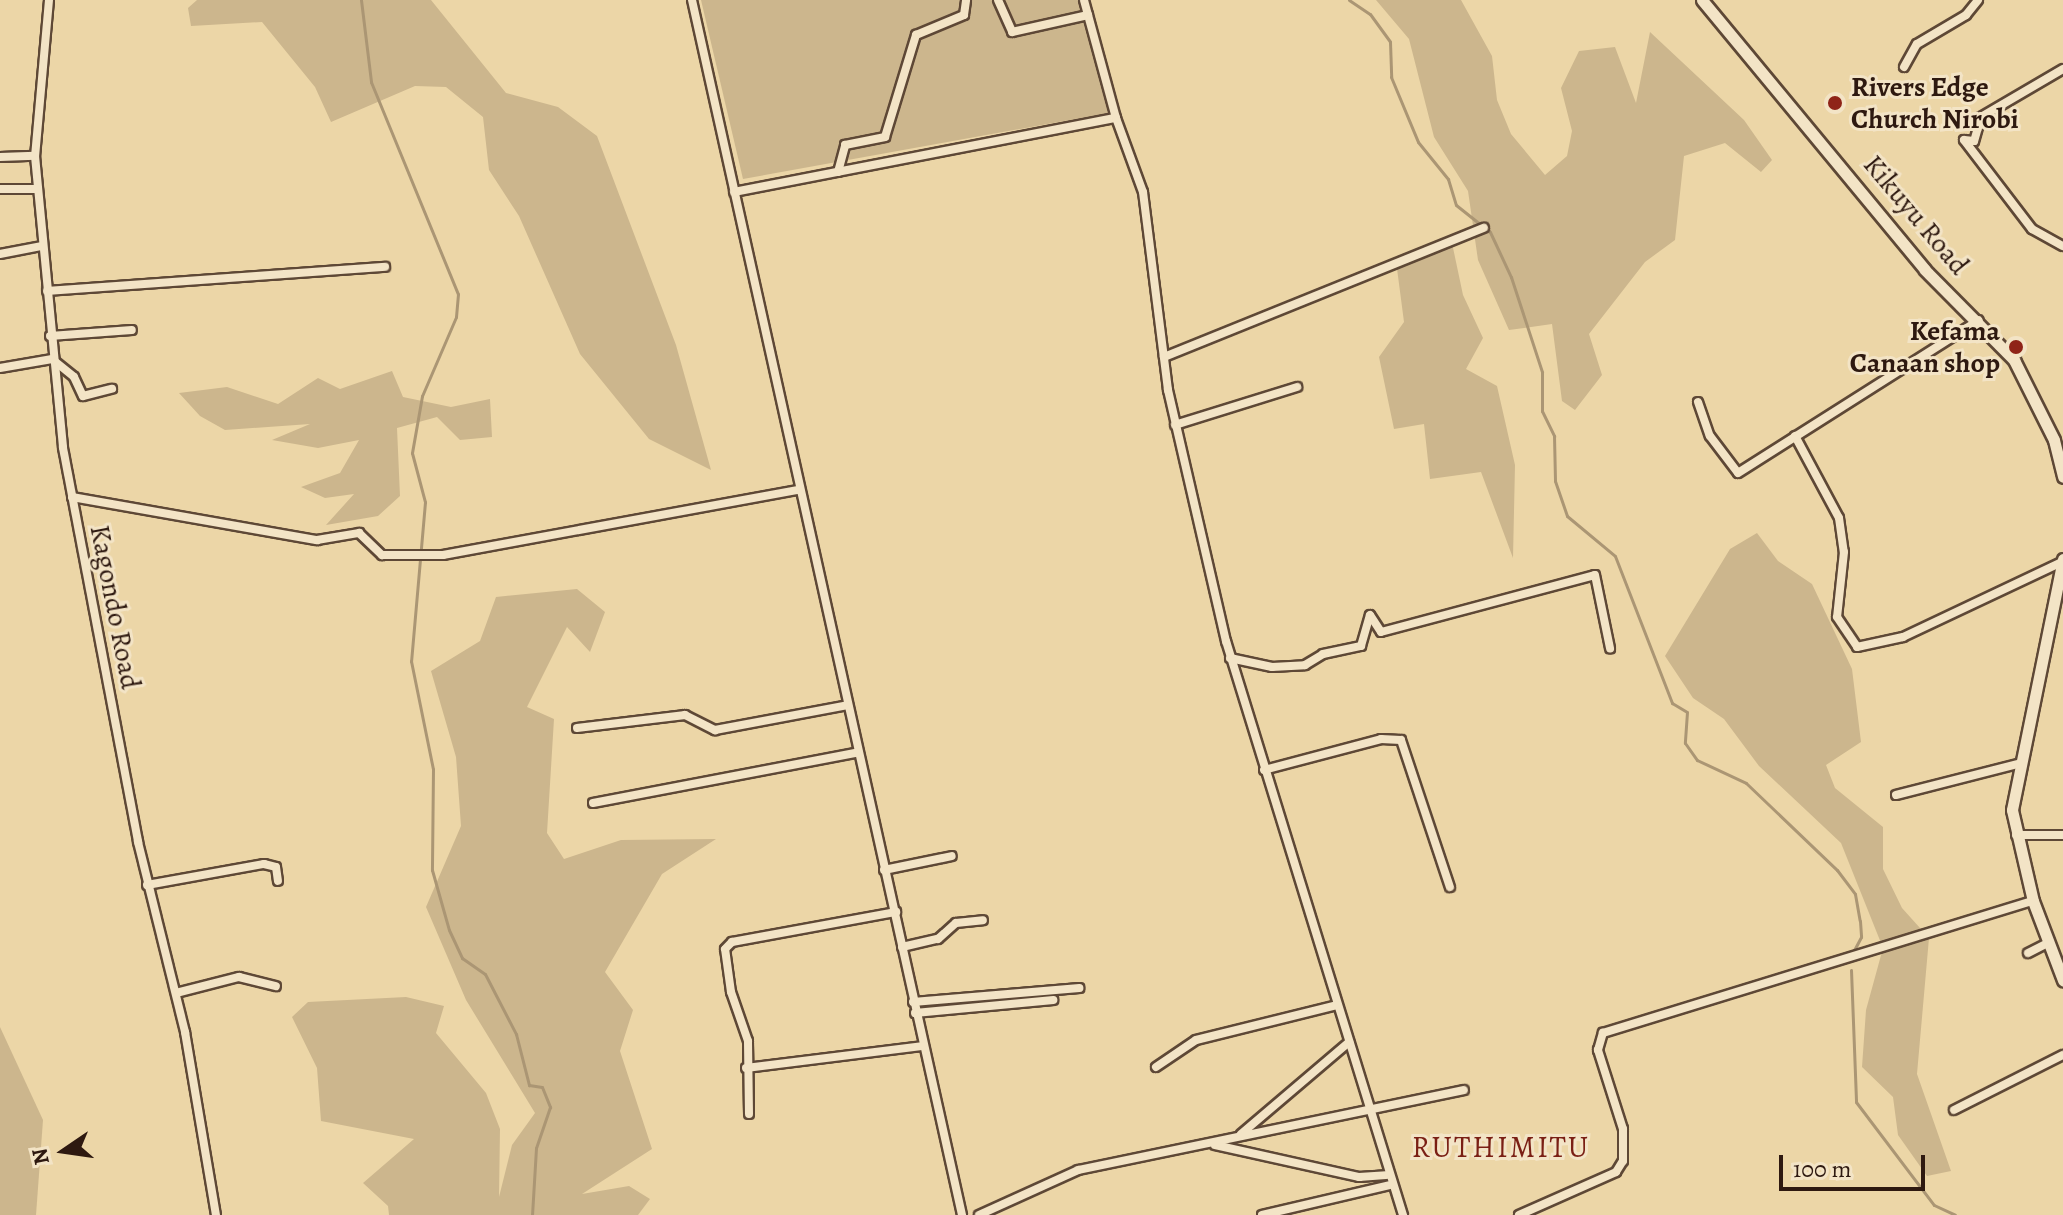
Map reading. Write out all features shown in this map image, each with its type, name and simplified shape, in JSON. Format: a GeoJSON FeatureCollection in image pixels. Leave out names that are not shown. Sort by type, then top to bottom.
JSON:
{"type":"FeatureCollection","features":[{"type":"Feature","properties":{"kind":"main road","name":"Kikuyu Road"},"geometry":{"type":"LineString","coordinates":[[1702,0],[1925,270],[1979,320],[2028,382],[2063,477]]}},
{"type":"Feature","properties":{"kind":"main road"},"geometry":{"type":"LineString","coordinates":[[2062,561],[2018,764],[2015,835],[2033,901],[2063,980]]}},
{"type":"Feature","properties":{"kind":"street","name":"Kagondo Road"},"geometry":{"type":"LineString","coordinates":[[49,0],[35,156],[52,359],[72,497],[147,885],[176,993],[216,1215]]}},
{"type":"Feature","properties":{"kind":"street"},"geometry":{"type":"LineString","coordinates":[[692,0],[856,753],[896,912],[922,1046],[962,1215]]}},
{"type":"Feature","properties":{"kind":"street"},"geometry":{"type":"LineString","coordinates":[[838,172],[845,145],[885,137],[916,35],[964,15],[966,0]]}},
{"type":"Feature","properties":{"kind":"street"},"geometry":{"type":"LineString","coordinates":[[998,0],[1012,32],[1088,15]]}},
{"type":"Feature","properties":{"kind":"street"},"geometry":{"type":"LineString","coordinates":[[1084,0],[1116,118],[1143,192],[1175,425],[1230,658],[1349,1042],[1386,1175],[1403,1215]]}},
{"type":"Feature","properties":{"kind":"street"},"geometry":{"type":"LineString","coordinates":[[1904,67],[1917,44],[1966,15],[1978,0]]}},
{"type":"Feature","properties":{"kind":"street"},"geometry":{"type":"LineString","coordinates":[[2063,69],[1981,117],[1974,141],[1964,140],[2032,229],[2063,246]]}},
{"type":"Feature","properties":{"kind":"street"},"geometry":{"type":"LineString","coordinates":[[734,192],[1116,118]]}},
{"type":"Feature","properties":{"kind":"street"},"geometry":{"type":"LineString","coordinates":[[0,157],[35,156]]}},
{"type":"Feature","properties":{"kind":"street"},"geometry":{"type":"LineString","coordinates":[[0,189],[36,189]]}},
{"type":"Feature","properties":{"kind":"street"},"geometry":{"type":"LineString","coordinates":[[1164,357],[1484,228]]}},
{"type":"Feature","properties":{"kind":"street"},"geometry":{"type":"LineString","coordinates":[[0,254],[42,246]]}},
{"type":"Feature","properties":{"kind":"street"},"geometry":{"type":"LineString","coordinates":[[47,291],[385,267]]}},
{"type":"Feature","properties":{"kind":"street"},"geometry":{"type":"LineString","coordinates":[[1698,402],[1710,436],[1734,472],[1979,320]]}},
{"type":"Feature","properties":{"kind":"street"},"geometry":{"type":"LineString","coordinates":[[50,336],[132,330]]}},
{"type":"Feature","properties":{"kind":"street"},"geometry":{"type":"LineString","coordinates":[[0,368],[52,359],[74,377],[83,396],[112,389]]}},
{"type":"Feature","properties":{"kind":"street"},"geometry":{"type":"LineString","coordinates":[[1175,425],[1297,387]]}},
{"type":"Feature","properties":{"kind":"street"},"geometry":{"type":"LineString","coordinates":[[1795,436],[1839,518],[1844,575],[1837,617],[1857,647],[1903,637],[2062,561]]}},
{"type":"Feature","properties":{"kind":"street"},"geometry":{"type":"LineString","coordinates":[[72,497],[317,540],[359,533],[382,555],[431,555],[798,490]]}},
{"type":"Feature","properties":{"kind":"street"},"geometry":{"type":"LineString","coordinates":[[1230,658],[1272,667],[1305,665],[1323,654],[1361,646],[1370,615],[1381,632],[1595,575],[1610,648]]}},
{"type":"Feature","properties":{"kind":"street"},"geometry":{"type":"LineString","coordinates":[[577,728],[685,715],[715,730],[848,705]]}},
{"type":"Feature","properties":{"kind":"street"},"geometry":{"type":"LineString","coordinates":[[1264,770],[1381,739],[1401,740],[1450,887]]}},
{"type":"Feature","properties":{"kind":"street"},"geometry":{"type":"LineString","coordinates":[[593,803],[856,753]]}},
{"type":"Feature","properties":{"kind":"street"},"geometry":{"type":"LineString","coordinates":[[1896,795],[2018,764]]}},
{"type":"Feature","properties":{"kind":"street"},"geometry":{"type":"LineString","coordinates":[[2015,835],[2063,835]]}},
{"type":"Feature","properties":{"kind":"street"},"geometry":{"type":"LineString","coordinates":[[884,870],[952,856]]}},
{"type":"Feature","properties":{"kind":"street"},"geometry":{"type":"LineString","coordinates":[[147,885],[264,864],[276,867],[278,881]]}},
{"type":"Feature","properties":{"kind":"street"},"geometry":{"type":"LineString","coordinates":[[1519,1215],[1616,1172],[1623,1161],[1623,1129],[1598,1050],[1603,1033],[2033,901]]}},
{"type":"Feature","properties":{"kind":"street"},"geometry":{"type":"LineString","coordinates":[[749,1114],[748,1041],[731,992],[725,949],[732,942],[896,912]]}},
{"type":"Feature","properties":{"kind":"street"},"geometry":{"type":"LineString","coordinates":[[902,947],[938,939],[956,923],[983,920]]}},
{"type":"Feature","properties":{"kind":"street"},"geometry":{"type":"LineString","coordinates":[[2028,953],[2048,943]]}},
{"type":"Feature","properties":{"kind":"street"},"geometry":{"type":"LineString","coordinates":[[176,993],[239,977],[276,986]]}},
{"type":"Feature","properties":{"kind":"street"},"geometry":{"type":"LineString","coordinates":[[913,1002],[1079,988]]}},
{"type":"Feature","properties":{"kind":"street"},"geometry":{"type":"LineString","coordinates":[[915,1013],[1053,1000]]}},
{"type":"Feature","properties":{"kind":"street"},"geometry":{"type":"LineString","coordinates":[[1156,1067],[1196,1040],[1337,1005]]}},
{"type":"Feature","properties":{"kind":"street"},"geometry":{"type":"LineString","coordinates":[[1237,1137],[1349,1042]]}},
{"type":"Feature","properties":{"kind":"street"},"geometry":{"type":"LineString","coordinates":[[746,1068],[922,1046]]}},
{"type":"Feature","properties":{"kind":"street"},"geometry":{"type":"LineString","coordinates":[[1954,1110],[2063,1055]]}},
{"type":"Feature","properties":{"kind":"street"},"geometry":{"type":"LineString","coordinates":[[979,1215],[1069,1173],[1464,1090]]}},
{"type":"Feature","properties":{"kind":"street"},"geometry":{"type":"LineString","coordinates":[[1207,1143],[1269,1152],[1359,1177],[1386,1175]]}},
{"type":"Feature","properties":{"kind":"street"},"geometry":{"type":"LineString","coordinates":[[1262,1215],[1390,1185]]}},
{"type":"Feature","properties":{"kind":"shaded area"},"geometry":{"type":"Polygon","coordinates":[[[197,0],[431,0],[506,93],[558,107],[597,136],[676,345],[711,470],[649,439],[580,354],[519,216],[489,170],[483,117],[446,87],[415,86],[331,122],[315,87],[262,22],[191,26],[188,8],[197,0]]]}},
{"type":"Feature","properties":{"kind":"shaded area"},"geometry":{"type":"Polygon","coordinates":[[[701,0],[1077,0],[1108,113],[743,179],[701,0]]]}},
{"type":"Feature","properties":{"kind":"shaded area"},"geometry":{"type":"Polygon","coordinates":[[[1376,0],[1461,0],[1492,56],[1497,100],[1511,134],[1545,175],[1567,156],[1572,131],[1561,88],[1579,51],[1615,47],[1636,103],[1650,32],[1744,120],[1772,160],[1761,172],[1725,143],[1684,156],[1675,240],[1645,262],[1589,334],[1602,375],[1575,410],[1562,401],[1552,324],[1509,330],[1478,260],[1468,191],[1434,137],[1409,39],[1376,0]]]}},
{"type":"Feature","properties":{"kind":"shaded area"},"geometry":{"type":"Polygon","coordinates":[[[1452,243],[1463,295],[1483,338],[1466,369],[1497,386],[1515,465],[1513,558],[1481,472],[1430,479],[1424,424],[1394,429],[1379,357],[1404,322],[1396,261],[1452,243]]]}},
{"type":"Feature","properties":{"kind":"shaded area"},"geometry":{"type":"Polygon","coordinates":[[[392,371],[403,397],[451,407],[490,399],[492,437],[460,440],[437,417],[397,428],[400,496],[378,516],[326,525],[354,494],[325,498],[301,487],[340,473],[359,440],[318,448],[272,440],[310,424],[225,430],[200,416],[179,393],[227,387],[278,404],[318,378],[340,389],[392,371]]]}},
{"type":"Feature","properties":{"kind":"shaded area"},"geometry":{"type":"Polygon","coordinates":[[[1757,533],[1778,561],[1812,584],[1852,669],[1861,742],[1826,765],[1835,788],[1883,827],[1883,869],[1902,908],[1929,938],[1917,1074],[1951,1171],[1927,1176],[1898,1135],[1893,1097],[1862,1067],[1866,1010],[1883,948],[1841,843],[1759,766],[1724,719],[1693,698],[1665,656],[1730,549],[1757,533]]]}},
{"type":"Feature","properties":{"kind":"shaded area"},"geometry":{"type":"Polygon","coordinates":[[[577,589],[605,612],[590,652],[567,627],[527,707],[554,719],[547,833],[564,859],[621,840],[716,839],[662,874],[605,972],[633,1010],[620,1051],[652,1149],[582,1194],[629,1186],[650,1199],[638,1215],[389,1215],[388,1206],[363,1183],[414,1139],[321,1121],[317,1068],[292,1017],[308,1002],[406,997],[444,1006],[436,1033],[486,1093],[500,1129],[499,1197],[512,1145],[535,1113],[466,1000],[426,907],[461,826],[456,757],[431,671],[480,641],[496,597],[577,589]]]}},
{"type":"Feature","properties":{"kind":"shaded area"},"geometry":{"type":"Polygon","coordinates":[[[0,1027],[43,1120],[36,1215],[0,1215],[0,1027]]]}},
{"type":"Feature","properties":{"kind":"waterway"},"geometry":{"type":"LineString","coordinates":[[361,0],[371,82],[458,294],[456,317],[422,396],[412,453],[425,502],[411,661],[433,769],[432,870],[449,930],[462,958],[485,974],[516,1034],[529,1085],[542,1087],[550,1107],[536,1148],[532,1215]]}},
{"type":"Feature","properties":{"kind":"waterway"},"geometry":{"type":"LineString","coordinates":[[1349,0],[1370,14],[1390,42],[1391,77],[1418,142],[1448,179],[1456,205],[1490,232],[1511,277],[1542,372],[1542,411],[1554,436],[1555,481],[1567,516],[1615,556],[1672,703],[1687,712],[1685,743],[1697,760],[1746,783],[1837,870],[1855,894],[1860,921],[1861,937],[1852,954]]}},
{"type":"Feature","properties":{"kind":"waterway"},"geometry":{"type":"LineString","coordinates":[[1851,970],[1856,1102],[1934,1205],[1955,1215]]}},
{"type":"Feature","properties":{"kind":"place","name":"Rivers Edge Church Nirobi"},"geometry":{"type":"Point","coordinates":[1835,103]}},
{"type":"Feature","properties":{"kind":"place","name":"Kefama Canaan shop"},"geometry":{"type":"Point","coordinates":[2016,347]}},
{"type":"Feature","properties":{"kind":"district","name":"RUTHIMITU"},"geometry":{"type":"Point","coordinates":[1501,1147]}}]}
